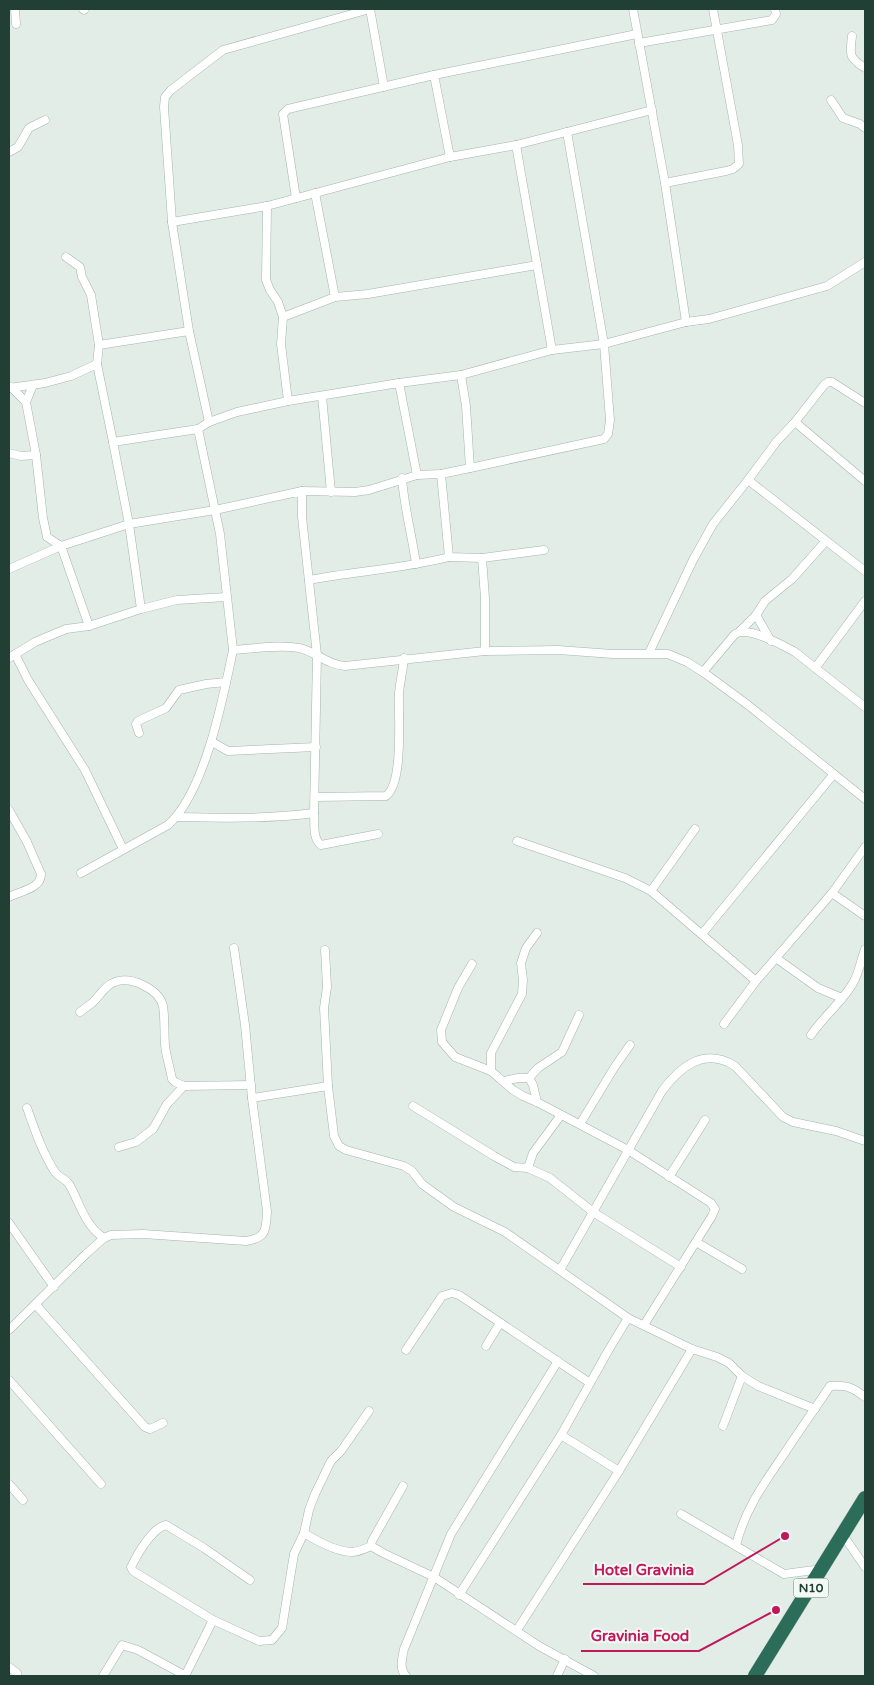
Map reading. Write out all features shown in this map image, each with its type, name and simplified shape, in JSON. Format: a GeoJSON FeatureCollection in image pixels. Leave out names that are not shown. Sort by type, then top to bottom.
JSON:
{"type":"FeatureCollection","features":[{"type":"Feature","properties":{"kind":"highway","name":"N10"},"geometry":{"type":"LineString","coordinates":[[755,1676],[865,1498]]}},
{"type":"Feature","properties":{"kind":"street"},"geometry":{"type":"LineString","coordinates":[[15,9],[16,24]]}},
{"type":"Feature","properties":{"kind":"street"},"geometry":{"type":"LineString","coordinates":[[209,422],[189,331],[172,222],[164,107],[165,97],[171,90],[223,50],[370,9],[384,86]]}},
{"type":"Feature","properties":{"kind":"street"},"geometry":{"type":"LineString","coordinates":[[633,9],[665,184],[686,322]]}},
{"type":"Feature","properties":{"kind":"street"},"geometry":{"type":"LineString","coordinates":[[665,184],[726,171],[733,169],[739,164],[738,145],[713,9]]}},
{"type":"Feature","properties":{"kind":"street"},"geometry":{"type":"LineString","coordinates":[[639,43],[772,20],[776,14],[775,9]]}},
{"type":"Feature","properties":{"kind":"street"},"geometry":{"type":"LineString","coordinates":[[296,198],[283,114],[288,109],[434,75],[638,34]]}},
{"type":"Feature","properties":{"kind":"street"},"geometry":{"type":"LineString","coordinates":[[852,36],[850,54],[852,58],[865,68]]}},
{"type":"Feature","properties":{"kind":"street"},"geometry":{"type":"LineString","coordinates":[[434,75],[450,157]]}},
{"type":"Feature","properties":{"kind":"street"},"geometry":{"type":"LineString","coordinates":[[831,100],[842,118],[860,124],[865,128]]}},
{"type":"Feature","properties":{"kind":"street"},"geometry":{"type":"LineString","coordinates":[[172,222],[266,206],[450,157],[516,145],[652,110]]}},
{"type":"Feature","properties":{"kind":"street"},"geometry":{"type":"LineString","coordinates":[[9,152],[18,147],[29,128],[45,120]]}},
{"type":"Feature","properties":{"kind":"street"},"geometry":{"type":"LineString","coordinates":[[9,569],[61,546],[128,524],[214,510],[302,491],[369,490],[417,474],[442,474],[604,439],[608,434],[610,420],[604,344],[567,132]]}},
{"type":"Feature","properties":{"kind":"street"},"geometry":{"type":"LineString","coordinates":[[516,145],[552,350]]}},
{"type":"Feature","properties":{"kind":"street"},"geometry":{"type":"LineString","coordinates":[[314,193],[335,297]]}},
{"type":"Feature","properties":{"kind":"street"},"geometry":{"type":"LineString","coordinates":[[266,206],[266,280],[278,302],[283,317],[281,344],[288,401]]}},
{"type":"Feature","properties":{"kind":"street"},"geometry":{"type":"LineString","coordinates":[[66,257],[80,267],[82,277],[91,295],[100,345],[97,364],[128,524],[141,609]]}},
{"type":"Feature","properties":{"kind":"street"},"geometry":{"type":"LineString","coordinates":[[112,442],[198,429],[209,422],[237,412],[288,401],[461,375],[552,350],[604,344],[686,322],[709,319],[827,286],[865,262]]}},
{"type":"Feature","properties":{"kind":"street"},"geometry":{"type":"LineString","coordinates":[[283,317],[335,297],[368,294],[537,265]]}},
{"type":"Feature","properties":{"kind":"street"},"geometry":{"type":"LineString","coordinates":[[100,345],[189,331]]}},
{"type":"Feature","properties":{"kind":"street"},"geometry":{"type":"LineString","coordinates":[[10,388],[71,376],[97,364]]}},
{"type":"Feature","properties":{"kind":"street"},"geometry":{"type":"LineString","coordinates":[[461,375],[466,406],[470,468]]}},
{"type":"Feature","properties":{"kind":"street"},"geometry":{"type":"LineString","coordinates":[[649,654],[702,542],[713,524],[777,441],[828,382],[832,382],[865,403]]}},
{"type":"Feature","properties":{"kind":"street"},"geometry":{"type":"LineString","coordinates":[[399,383],[417,474]]}},
{"type":"Feature","properties":{"kind":"street"},"geometry":{"type":"LineString","coordinates":[[33,385],[26,402],[36,455],[42,518],[47,536],[61,546],[89,626]]}},
{"type":"Feature","properties":{"kind":"street"},"geometry":{"type":"LineString","coordinates":[[10,388],[26,402]]}},
{"type":"Feature","properties":{"kind":"street"},"geometry":{"type":"LineString","coordinates":[[322,396],[331,492]]}},
{"type":"Feature","properties":{"kind":"street"},"geometry":{"type":"LineString","coordinates":[[795,422],[865,481]]}},
{"type":"Feature","properties":{"kind":"street"},"geometry":{"type":"LineString","coordinates":[[81,873],[168,825],[177,817],[186,802],[212,742],[233,650],[220,534],[198,429]]}},
{"type":"Feature","properties":{"kind":"street"},"geometry":{"type":"LineString","coordinates":[[9,453],[21,456],[36,455]]}},
{"type":"Feature","properties":{"kind":"street"},"geometry":{"type":"LineString","coordinates":[[442,474],[449,557]]}},
{"type":"Feature","properties":{"kind":"street"},"geometry":{"type":"LineString","coordinates":[[402,478],[416,564]]}},
{"type":"Feature","properties":{"kind":"street"},"geometry":{"type":"LineString","coordinates":[[748,480],[825,542],[865,571]]}},
{"type":"Feature","properties":{"kind":"street"},"geometry":{"type":"LineString","coordinates":[[302,491],[302,516],[316,655],[315,836],[321,845],[326,845],[378,834]]}},
{"type":"Feature","properties":{"kind":"street"},"geometry":{"type":"LineString","coordinates":[[703,672],[735,634],[740,632],[756,615],[765,601],[792,579],[825,542]]}},
{"type":"Feature","properties":{"kind":"street"},"geometry":{"type":"LineString","coordinates":[[309,580],[416,564],[449,557],[482,558],[544,550]]}},
{"type":"Feature","properties":{"kind":"street"},"geometry":{"type":"LineString","coordinates":[[482,558],[486,598],[485,651]]}},
{"type":"Feature","properties":{"kind":"street"},"geometry":{"type":"LineString","coordinates":[[123,849],[85,770],[12,656],[35,642],[66,629],[89,626],[141,609],[177,600],[226,597]]}},
{"type":"Feature","properties":{"kind":"street"},"geometry":{"type":"LineString","coordinates":[[816,667],[865,601]]}},
{"type":"Feature","properties":{"kind":"street"},"geometry":{"type":"LineString","coordinates":[[756,615],[771,641]]}},
{"type":"Feature","properties":{"kind":"street"},"geometry":{"type":"LineString","coordinates":[[740,632],[753,633],[784,646],[816,667],[865,707]]}},
{"type":"Feature","properties":{"kind":"street"},"geometry":{"type":"LineString","coordinates":[[233,650],[300,648],[338,665],[485,651],[558,650],[613,654],[668,654],[703,672],[748,705],[865,799]]}},
{"type":"Feature","properties":{"kind":"street"},"geometry":{"type":"LineString","coordinates":[[316,798],[386,796],[391,791],[398,764],[399,693],[404,658]]}},
{"type":"Feature","properties":{"kind":"street"},"geometry":{"type":"LineString","coordinates":[[139,733],[136,724],[138,721],[166,708],[179,690],[226,682]]}},
{"type":"Feature","properties":{"kind":"street"},"geometry":{"type":"LineString","coordinates":[[212,742],[228,751],[316,747]]}},
{"type":"Feature","properties":{"kind":"street"},"geometry":{"type":"LineString","coordinates":[[702,934],[833,775]]}},
{"type":"Feature","properties":{"kind":"street"},"geometry":{"type":"LineString","coordinates":[[9,810],[42,874],[41,880],[37,885],[9,897]]}},
{"type":"Feature","properties":{"kind":"street"},"geometry":{"type":"LineString","coordinates":[[177,817],[222,818],[314,813]]}},
{"type":"Feature","properties":{"kind":"street"},"geometry":{"type":"LineString","coordinates":[[651,891],[695,829]]}},
{"type":"Feature","properties":{"kind":"street"},"geometry":{"type":"LineString","coordinates":[[517,841],[625,878],[651,891],[756,982]]}},
{"type":"Feature","properties":{"kind":"street"},"geometry":{"type":"LineString","coordinates":[[724,1024],[756,982],[832,893],[865,847]]}},
{"type":"Feature","properties":{"kind":"street"},"geometry":{"type":"LineString","coordinates":[[832,893],[865,916]]}},
{"type":"Feature","properties":{"kind":"street"},"geometry":{"type":"LineString","coordinates":[[491,1071],[492,1053],[522,994],[521,963],[526,948],[537,933]]}},
{"type":"Feature","properties":{"kind":"street"},"geometry":{"type":"LineString","coordinates":[[9,1330],[104,1238],[120,1234],[143,1234],[246,1241],[255,1240],[262,1236],[266,1229],[267,1211],[234,948]]}},
{"type":"Feature","properties":{"kind":"street"},"geometry":{"type":"LineString","coordinates":[[811,1035],[853,982],[865,949]]}},
{"type":"Feature","properties":{"kind":"street"},"geometry":{"type":"LineString","coordinates":[[326,950],[327,987],[324,1008],[328,1086],[334,1136],[339,1146],[346,1150],[404,1166],[422,1184],[454,1207],[505,1232],[628,1318],[692,1349],[717,1356],[758,1386],[815,1408]]}},
{"type":"Feature","properties":{"kind":"street"},"geometry":{"type":"LineString","coordinates":[[776,958],[818,988],[842,998]]}},
{"type":"Feature","properties":{"kind":"street"},"geometry":{"type":"LineString","coordinates":[[472,964],[458,988],[440,1030],[442,1042],[455,1057],[491,1071],[523,1096],[628,1150],[711,1203],[715,1209],[644,1325]]}},
{"type":"Feature","properties":{"kind":"street"},"geometry":{"type":"LineString","coordinates":[[80,1012],[115,982],[139,983],[151,990],[162,1004],[165,1046],[172,1079],[175,1082],[184,1086],[250,1085]]}},
{"type":"Feature","properties":{"kind":"street"},"geometry":{"type":"LineString","coordinates":[[504,1082],[518,1078],[529,1078],[542,1065],[562,1052],[579,1016]]}},
{"type":"Feature","properties":{"kind":"street"},"geometry":{"type":"LineString","coordinates":[[580,1124],[614,1068],[630,1046]]}},
{"type":"Feature","properties":{"kind":"street"},"geometry":{"type":"LineString","coordinates":[[560,1270],[662,1091],[675,1073],[691,1062],[709,1058],[726,1061],[735,1066],[783,1117],[793,1122],[836,1131],[865,1141]]}},
{"type":"Feature","properties":{"kind":"street"},"geometry":{"type":"LineString","coordinates":[[529,1078],[533,1085],[537,1102]]}},
{"type":"Feature","properties":{"kind":"street"},"geometry":{"type":"LineString","coordinates":[[119,1147],[136,1142],[153,1130],[167,1104],[184,1086]]}},
{"type":"Feature","properties":{"kind":"street"},"geometry":{"type":"LineString","coordinates":[[252,1098],[328,1086]]}},
{"type":"Feature","properties":{"kind":"street"},"geometry":{"type":"LineString","coordinates":[[413,1106],[514,1167],[528,1168],[550,1178],[593,1212],[681,1267]]}},
{"type":"Feature","properties":{"kind":"street"},"geometry":{"type":"LineString","coordinates":[[27,1108],[40,1143],[54,1170],[59,1177],[68,1181],[89,1224],[95,1232],[104,1238]]}},
{"type":"Feature","properties":{"kind":"street"},"geometry":{"type":"LineString","coordinates":[[528,1168],[533,1153],[561,1115]]}},
{"type":"Feature","properties":{"kind":"street"},"geometry":{"type":"LineString","coordinates":[[670,1177],[705,1120]]}},
{"type":"Feature","properties":{"kind":"street"},"geometry":{"type":"LineString","coordinates":[[9,1224],[54,1287]]}},
{"type":"Feature","properties":{"kind":"street"},"geometry":{"type":"LineString","coordinates":[[696,1242],[742,1269]]}},
{"type":"Feature","properties":{"kind":"street"},"geometry":{"type":"LineString","coordinates":[[406,1350],[442,1296],[452,1292],[590,1383]]}},
{"type":"Feature","properties":{"kind":"street"},"geometry":{"type":"LineString","coordinates":[[36,1305],[146,1427],[150,1429],[163,1423]]}},
{"type":"Feature","properties":{"kind":"street"},"geometry":{"type":"LineString","coordinates":[[459,1595],[562,1435],[628,1318]]}},
{"type":"Feature","properties":{"kind":"street"},"geometry":{"type":"LineString","coordinates":[[486,1346],[500,1323]]}},
{"type":"Feature","properties":{"kind":"street"},"geometry":{"type":"LineString","coordinates":[[517,1630],[619,1472],[692,1349]]}},
{"type":"Feature","properties":{"kind":"street"},"geometry":{"type":"LineString","coordinates":[[406,1676],[403,1673],[401,1664],[404,1649],[451,1534],[558,1361]]}},
{"type":"Feature","properties":{"kind":"street"},"geometry":{"type":"LineString","coordinates":[[723,1426],[742,1376]]}},
{"type":"Feature","properties":{"kind":"street"},"geometry":{"type":"LineString","coordinates":[[9,1380],[102,1484]]}},
{"type":"Feature","properties":{"kind":"street"},"geometry":{"type":"LineString","coordinates":[[736,1546],[746,1512],[830,1386],[852,1388],[865,1396]]}},
{"type":"Feature","properties":{"kind":"street"},"geometry":{"type":"LineString","coordinates":[[250,1580],[166,1525],[158,1527],[130,1567],[213,1620],[259,1641],[272,1640],[282,1628],[294,1554],[304,1533],[315,1494],[332,1461],[369,1411]]}},
{"type":"Feature","properties":{"kind":"street"},"geometry":{"type":"LineString","coordinates":[[562,1435],[619,1472]]}},
{"type":"Feature","properties":{"kind":"street"},"geometry":{"type":"LineString","coordinates":[[9,1484],[23,1500]]}},
{"type":"Feature","properties":{"kind":"street"},"geometry":{"type":"LineString","coordinates":[[371,1546],[403,1486]]}},
{"type":"Feature","properties":{"kind":"street"},"geometry":{"type":"LineString","coordinates":[[681,1514],[784,1574],[822,1568]]}},
{"type":"Feature","properties":{"kind":"street"},"geometry":{"type":"LineString","coordinates":[[304,1533],[313,1539],[343,1551],[354,1552],[371,1546],[434,1578],[539,1646],[594,1676]]}},
{"type":"Feature","properties":{"kind":"street"},"geometry":{"type":"LineString","coordinates":[[843,1535],[865,1567]]}},
{"type":"Feature","properties":{"kind":"street"},"geometry":{"type":"LineString","coordinates":[[103,1676],[122,1645],[138,1650],[185,1676],[213,1620]]}},
{"type":"Feature","properties":{"kind":"street"},"geometry":{"type":"LineString","coordinates":[[556,1676],[565,1659]]}},
{"type":"Feature","properties":{"kind":"street"},"geometry":{"type":"LineString","coordinates":[[9,1667],[18,1676]]}},
{"type":"Feature","properties":{"kind":"place","name":"Hotel Gravinia"},"geometry":{"type":"Point","coordinates":[785,1536]}},
{"type":"Feature","properties":{"kind":"place","name":"Gravinia Food"},"geometry":{"type":"Point","coordinates":[776,1610]}}]}
